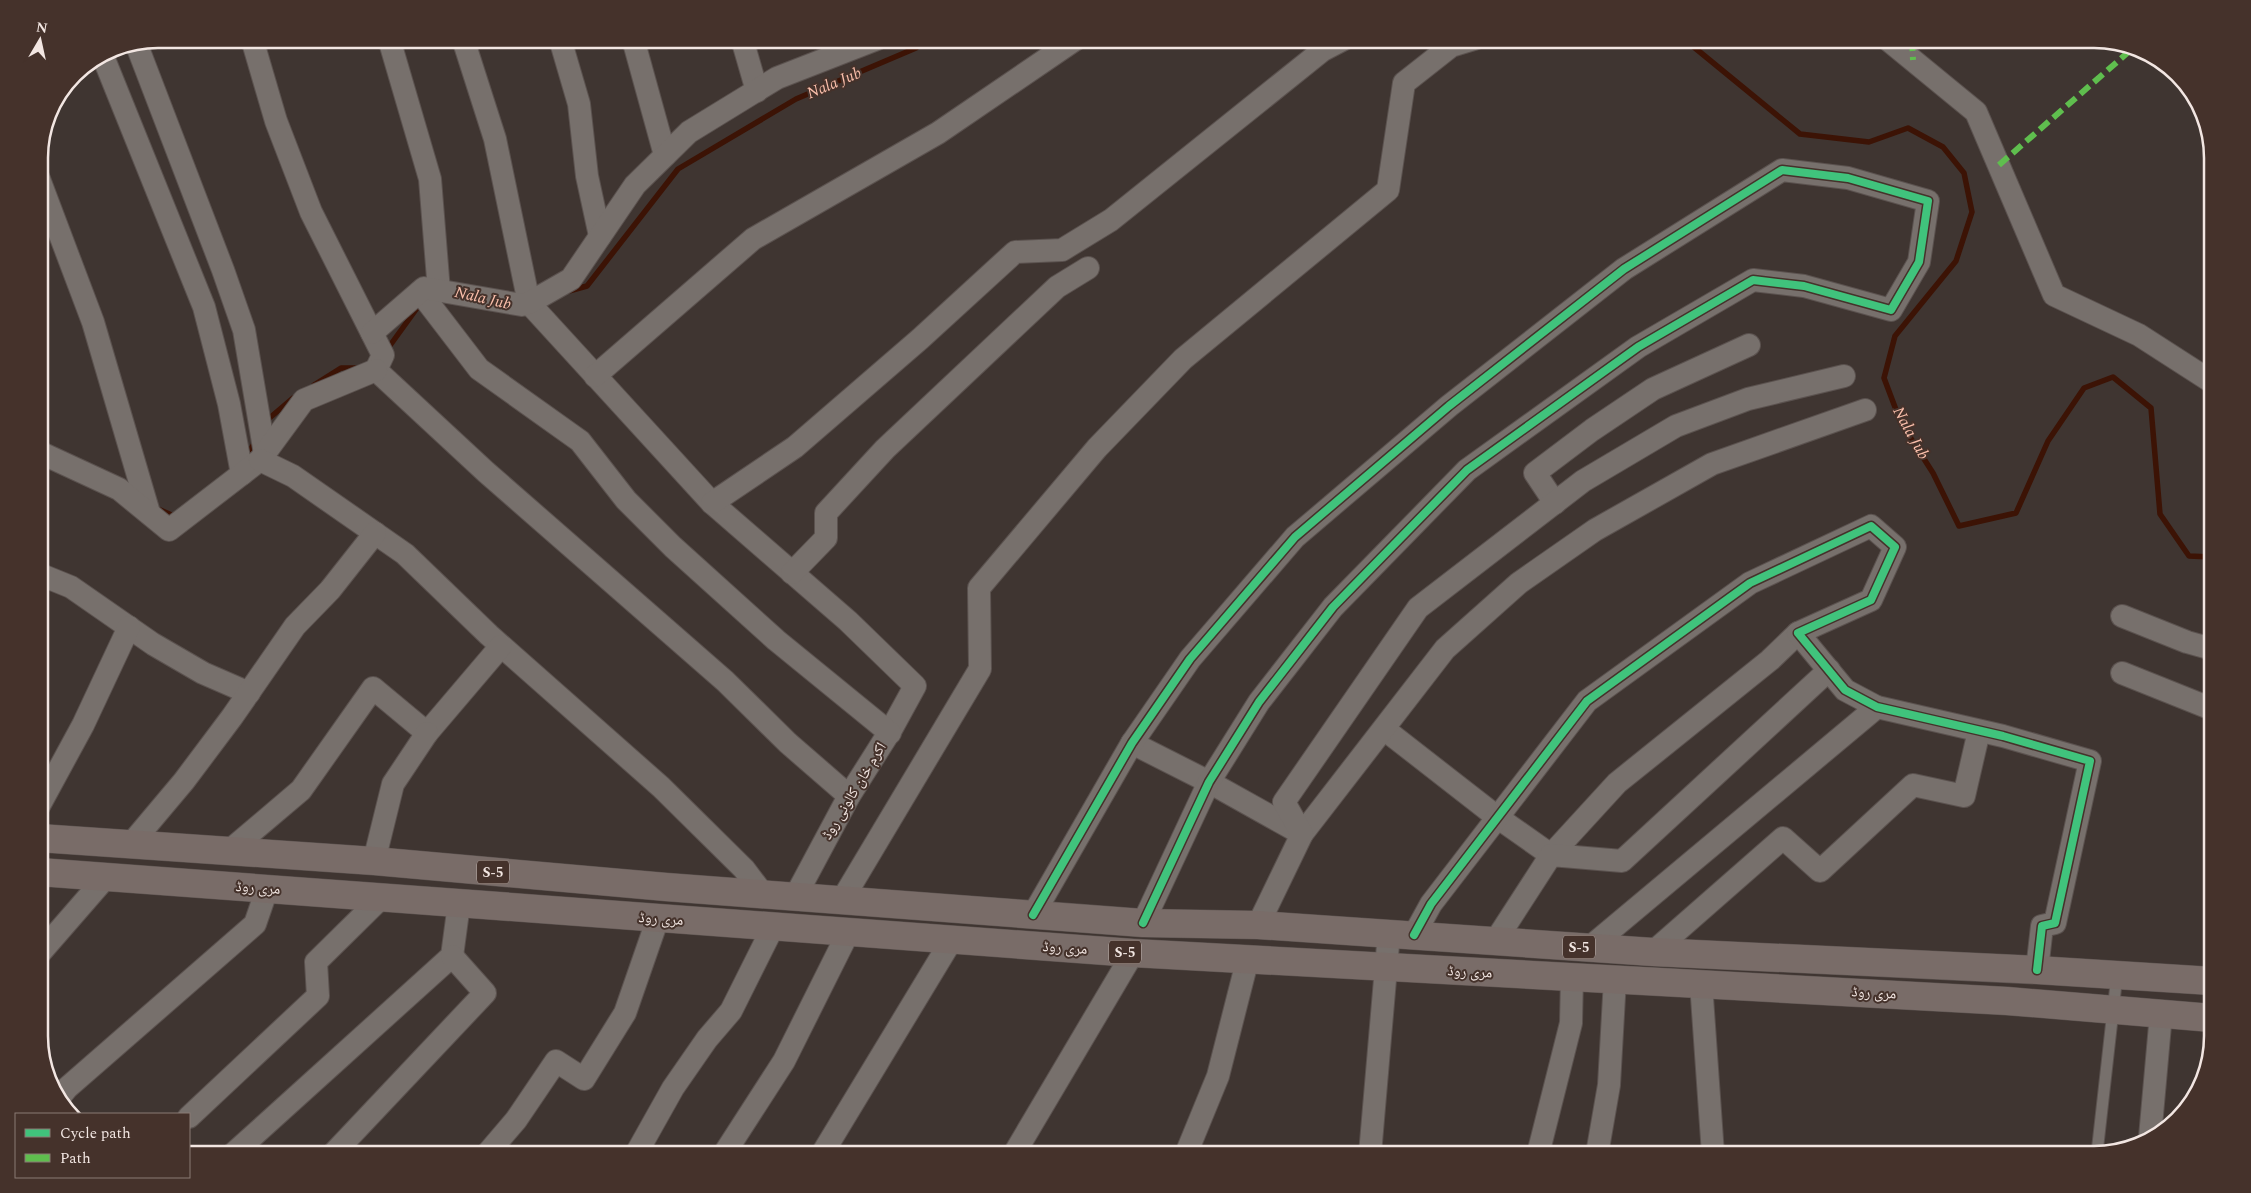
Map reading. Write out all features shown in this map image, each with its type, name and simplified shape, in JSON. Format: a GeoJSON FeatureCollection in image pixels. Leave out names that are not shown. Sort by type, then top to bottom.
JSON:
{"type":"FeatureCollection","features":[{"type":"Feature","properties":{"kind":"main road","name":"مری روڈ"},"geometry":{"type":"LineString","coordinates":[[48,839],[374,861],[795,897],[1142,923],[1258,925],[1653,952],[2038,970],[2204,980]]}},
{"type":"Feature","properties":{"kind":"main road"},"geometry":{"type":"LineString","coordinates":[[428,901],[431,866]]}},
{"type":"Feature","properties":{"kind":"main road","name":"مری روڈ"},"geometry":{"type":"LineString","coordinates":[[48,873],[1133,953],[1572,977],[1701,982],[2007,1001],[2204,1017]]}},
{"type":"Feature","properties":{"kind":"street"},"geometry":{"type":"LineString","coordinates":[[48,456],[119,489],[169,530],[263,457],[304,400],[376,370],[383,355],[311,212],[276,121],[255,48]]}},
{"type":"Feature","properties":{"kind":"street"},"geometry":{"type":"LineString","coordinates":[[391,48],[430,179],[429,292],[479,369],[580,441],[626,500],[673,547],[776,640],[890,733]]}},
{"type":"Feature","properties":{"kind":"street"},"geometry":{"type":"LineString","coordinates":[[467,48],[495,139],[529,303],[712,503],[792,572],[826,538],[826,513],[884,449],[1056,287],[1088,268]]}},
{"type":"Feature","properties":{"kind":"street"},"geometry":{"type":"LineString","coordinates":[[563,48],[579,104],[587,176],[600,236]]}},
{"type":"Feature","properties":{"kind":"street"},"geometry":{"type":"LineString","coordinates":[[635,48],[665,155]]}},
{"type":"Feature","properties":{"kind":"street"},"geometry":{"type":"LineString","coordinates":[[745,48],[757,91]]}},
{"type":"Feature","properties":{"kind":"street"},"geometry":{"type":"LineString","coordinates":[[372,333],[429,292],[522,305],[571,280],[635,185],[689,132],[777,78],[852,48]]}},
{"type":"Feature","properties":{"kind":"street"},"geometry":{"type":"LineString","coordinates":[[595,376],[753,239],[938,132],[1063,48]]}},
{"type":"Feature","properties":{"kind":"street"},"geometry":{"type":"LineString","coordinates":[[712,503],[795,447],[920,340],[1015,252],[1062,250],[1111,220],[1327,48]]}},
{"type":"Feature","properties":{"kind":"street"},"geometry":{"type":"LineString","coordinates":[[842,900],[980,669],[978,588],[1097,448],[1183,358],[1388,190],[1404,83],[1448,48]]}},
{"type":"Feature","properties":{"kind":"street"},"geometry":{"type":"LineString","coordinates":[[1898,48],[1976,112],[2054,295],[2139,335],[2203,376]]}},
{"type":"Feature","properties":{"kind":"street"},"geometry":{"type":"LineString","coordinates":[[138,49],[244,330],[263,457],[294,476],[405,554],[458,607],[661,787],[744,869],[763,894]]}},
{"type":"Feature","properties":{"kind":"street"},"geometry":{"type":"LineString","coordinates":[[105,61],[204,306],[228,404],[242,474]]}},
{"type":"Feature","properties":{"kind":"street"},"geometry":{"type":"LineString","coordinates":[[1033,914],[1132,743],[1190,659],[1295,537],[1449,406],[1624,269],[1782,170],[1848,178],[1928,201],[1919,262],[1891,310],[1804,286],[1753,280],[1638,347],[1467,470],[1333,607],[1259,702],[1209,782],[1142,923]]}},
{"type":"Feature","properties":{"kind":"street"},"geometry":{"type":"LineString","coordinates":[[48,204],[93,322],[149,513]]}},
{"type":"Feature","properties":{"kind":"street"},"geometry":{"type":"LineString","coordinates":[[1555,502],[1535,473],[1592,430],[1653,389],[1749,345]]}},
{"type":"Feature","properties":{"kind":"street"},"geometry":{"type":"LineString","coordinates":[[376,370],[486,472],[725,680],[788,743],[849,796]]}},
{"type":"Feature","properties":{"kind":"street"},"geometry":{"type":"LineString","coordinates":[[1302,834],[1284,802],[1418,608],[1584,481],[1676,426],[1748,399],[1844,376]]}},
{"type":"Feature","properties":{"kind":"street"},"geometry":{"type":"LineString","coordinates":[[1258,925],[1302,834],[1445,649],[1519,583],[1596,530],[1712,464],[1865,410]]}},
{"type":"Feature","properties":{"kind":"street"},"geometry":{"type":"LineString","coordinates":[[1371,1146],[1387,967],[1402,934],[1431,904],[1587,701],[1750,584],[1871,526],[1895,547],[1871,600],[1798,633],[1770,660],[1617,783],[1552,855],[1496,940]]}},
{"type":"Feature","properties":{"kind":"street"},"geometry":{"type":"LineString","coordinates":[[131,844],[184,781],[249,693],[295,626],[330,590],[375,533]]}},
{"type":"Feature","properties":{"kind":"street","name":"اکرم خان کالونی روڈ"},"geometry":{"type":"LineString","coordinates":[[792,572],[915,686],[890,733],[849,796],[795,897]]}},
{"type":"Feature","properties":{"kind":"street"},"geometry":{"type":"LineString","coordinates":[[48,578],[71,587],[129,627],[202,673],[249,693]]}},
{"type":"Feature","properties":{"kind":"street"},"geometry":{"type":"LineString","coordinates":[[2122,616],[2204,647]]}},
{"type":"Feature","properties":{"kind":"street"},"geometry":{"type":"LineString","coordinates":[[48,789],[83,725],[129,627]]}},
{"type":"Feature","properties":{"kind":"street"},"geometry":{"type":"LineString","coordinates":[[1798,633],[1845,690],[1877,707],[1979,731],[2090,761],[2055,923],[2042,926],[2038,970]]}},
{"type":"Feature","properties":{"kind":"street"},"geometry":{"type":"LineString","coordinates":[[374,861],[393,784],[427,733],[501,646]]}},
{"type":"Feature","properties":{"kind":"street"},"geometry":{"type":"LineString","coordinates":[[1384,729],[1497,817],[1552,855],[1622,861],[1828,670]]}},
{"type":"Feature","properties":{"kind":"street"},"geometry":{"type":"LineString","coordinates":[[2122,673],[2204,706]]}},
{"type":"Feature","properties":{"kind":"street"},"geometry":{"type":"LineString","coordinates":[[228,852],[301,790],[372,688],[427,733]]}},
{"type":"Feature","properties":{"kind":"street"},"geometry":{"type":"LineString","coordinates":[[1589,948],[1877,707]]}},
{"type":"Feature","properties":{"kind":"street"},"geometry":{"type":"LineString","coordinates":[[1653,952],[1783,838],[1820,871],[1913,785],[1964,796],[1979,731]]}},
{"type":"Feature","properties":{"kind":"street"},"geometry":{"type":"LineString","coordinates":[[1132,743],[1209,782],[1302,834]]}},
{"type":"Feature","properties":{"kind":"street"},"geometry":{"type":"LineString","coordinates":[[48,944],[106,877]]}},
{"type":"Feature","properties":{"kind":"street"},"geometry":{"type":"LineString","coordinates":[[64,1093],[255,924],[267,889]]}},
{"type":"Feature","properties":{"kind":"street"},"geometry":{"type":"LineString","coordinates":[[190,1116],[318,996],[316,962],[382,897]]}},
{"type":"Feature","properties":{"kind":"street"},"geometry":{"type":"LineString","coordinates":[[242,1146],[452,956],[459,904]]}},
{"type":"Feature","properties":{"kind":"street"},"geometry":{"type":"LineString","coordinates":[[494,1146],[516,1120],[556,1061],[584,1079],[624,1013],[658,918]]}},
{"type":"Feature","properties":{"kind":"street"},"geometry":{"type":"LineString","coordinates":[[641,1146],[674,1088],[707,1039],[731,1012],[773,927]]}},
{"type":"Feature","properties":{"kind":"street"},"geometry":{"type":"LineString","coordinates":[[729,1146],[784,1061],[848,933]]}},
{"type":"Feature","properties":{"kind":"street"},"geometry":{"type":"LineString","coordinates":[[827,1146],[951,940]]}},
{"type":"Feature","properties":{"kind":"street"},"geometry":{"type":"LineString","coordinates":[[1019,1146],[1133,953]]}},
{"type":"Feature","properties":{"kind":"street"},"geometry":{"type":"LineString","coordinates":[[340,1146],[484,993],[452,956]]}},
{"type":"Feature","properties":{"kind":"street"},"geometry":{"type":"LineString","coordinates":[[1189,1146],[1218,1076],[1248,958]]}},
{"type":"Feature","properties":{"kind":"street"},"geometry":{"type":"LineString","coordinates":[[1540,1146],[1571,1023],[1572,977]]}},
{"type":"Feature","properties":{"kind":"street"},"geometry":{"type":"LineString","coordinates":[[1598,1146],[1609,1085],[1615,979]]}},
{"type":"Feature","properties":{"kind":"street"},"geometry":{"type":"LineString","coordinates":[[1701,982],[1712,1146]]}},
{"type":"Feature","properties":{"kind":"street"},"geometry":{"type":"LineString","coordinates":[[2151,1130],[2161,1014]]}},
{"type":"Feature","properties":{"kind":"lane"},"geometry":{"type":"LineString","coordinates":[[2098,1146],[2117,975]]}},
{"type":"Feature","properties":{"kind":"waterway","name":"Nala Jub"},"geometry":{"type":"LineString","coordinates":[[569,291],[587,286],[678,169],[796,99],[916,48]]}},
{"type":"Feature","properties":{"kind":"waterway","name":"Nala Jub"},"geometry":{"type":"LineString","coordinates":[[1695,48],[1800,134],[1869,142],[1908,128],[1943,147],[1964,173],[1972,212],[1956,261],[1895,336],[1884,378],[1901,423],[1933,473],[1959,526],[2016,513],[2048,441],[2084,388],[2113,377],[2151,408],[2160,514],[2189,556],[2203,557]]}},
{"type":"Feature","properties":{"kind":"waterway","name":"Nala Jub"},"geometry":{"type":"LineString","coordinates":[[386,351],[420,304]]}},
{"type":"Feature","properties":{"kind":"waterway","name":"Nala Jub"},"geometry":{"type":"LineString","coordinates":[[314,385],[341,368],[357,368]]}},
{"type":"Feature","properties":{"kind":"waterway","name":"Nala Jub"},"geometry":{"type":"LineString","coordinates":[[266,421],[293,398]]}},
{"type":"Feature","properties":{"kind":"waterway","name":"Nala Jub"},"geometry":{"type":"LineString","coordinates":[[246,458],[256,440]]}},
{"type":"Feature","properties":{"kind":"waterway","name":"Nala Jub"},"geometry":{"type":"LineString","coordinates":[[158,509],[176,517]]}},
{"type":"Feature","properties":{"kind":"marked path"},"geometry":{"type":"LineString","coordinates":[[1912,48],[1913,60]]}},
{"type":"Feature","properties":{"kind":"marked path"},"geometry":{"type":"LineString","coordinates":[[1999,165],[2128,53]]}},
{"type":"Feature","properties":{"kind":"cycle path"},"geometry":{"type":"LineString","coordinates":[[1033,915],[1132,743],[1190,659],[1295,537],[1449,406],[1624,269],[1782,170],[1848,178],[1928,201],[1919,262],[1891,310],[1804,286],[1753,280],[1638,347],[1467,470],[1333,607],[1259,702],[1209,782],[1143,923]]}},
{"type":"Feature","properties":{"kind":"cycle path"},"geometry":{"type":"LineString","coordinates":[[1414,935],[1431,904],[1587,701],[1750,583],[1871,526],[1895,547],[1871,600],[1798,633],[1845,690],[1877,707],[2003,736],[2090,761],[2055,923],[2042,926],[2037,970]]}}]}
